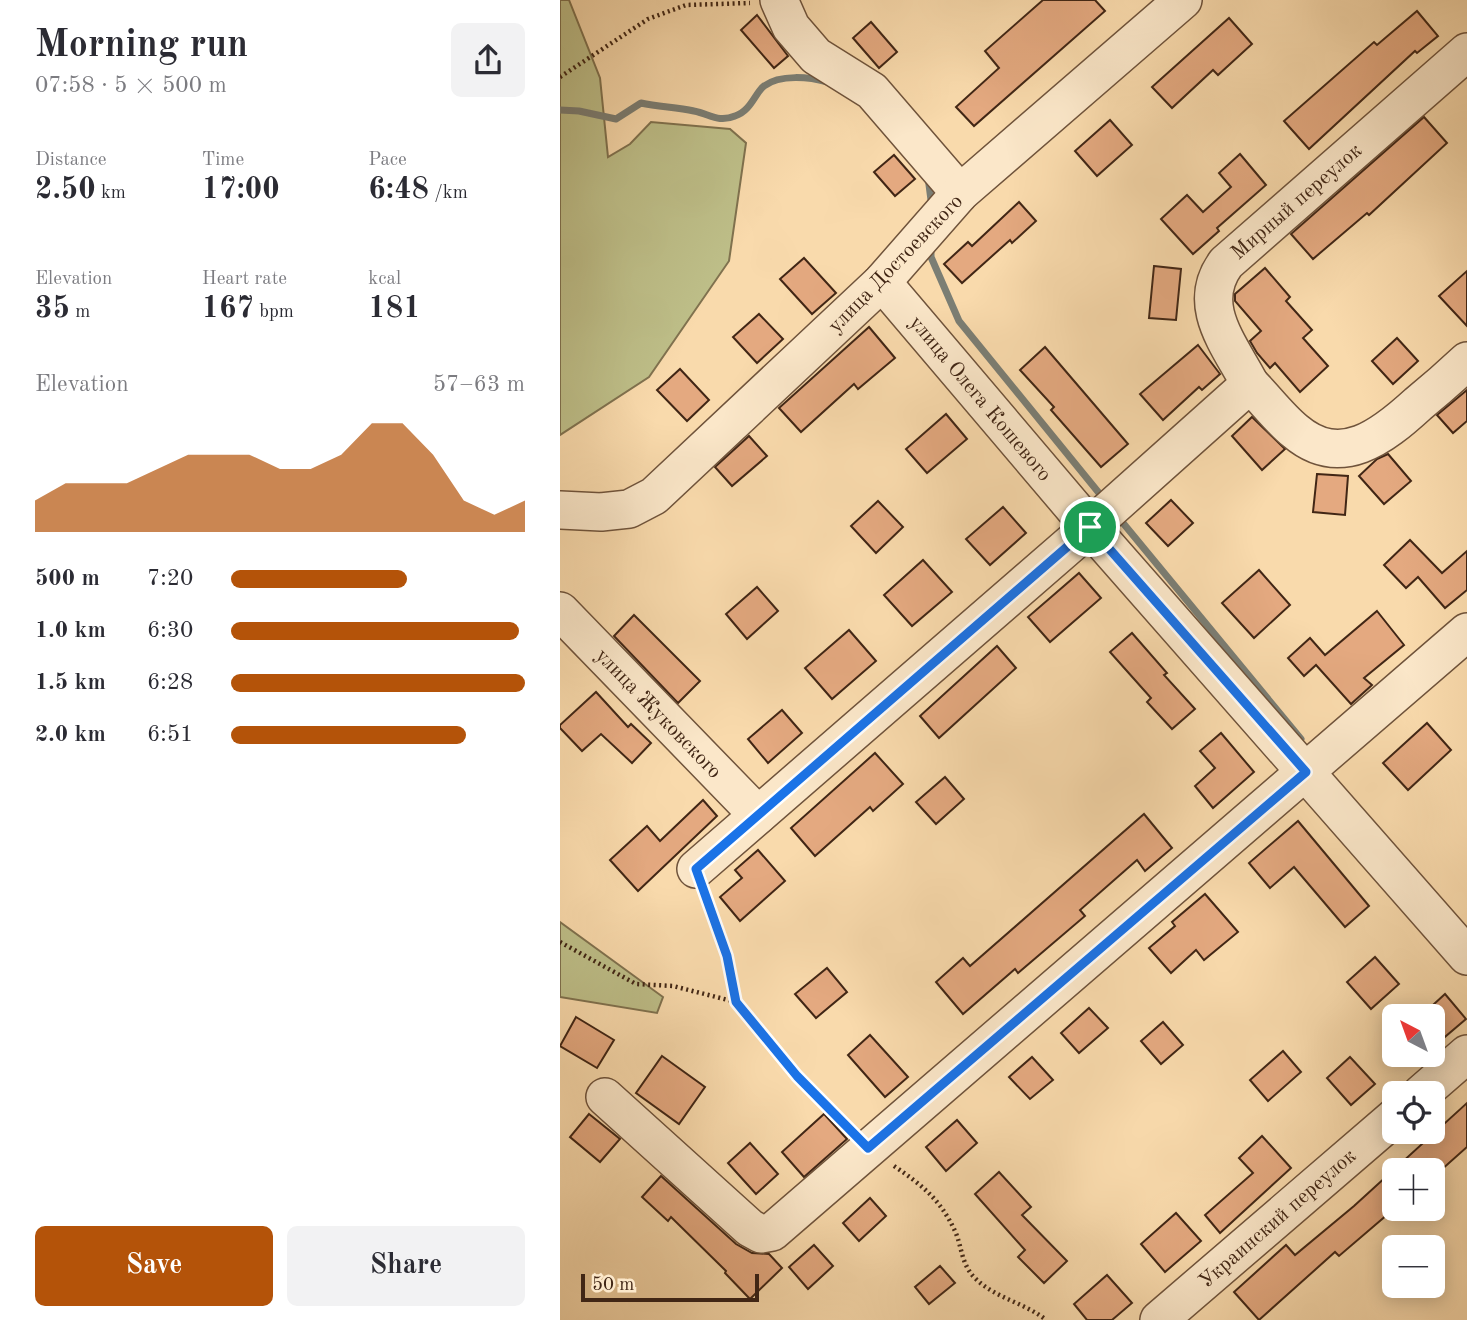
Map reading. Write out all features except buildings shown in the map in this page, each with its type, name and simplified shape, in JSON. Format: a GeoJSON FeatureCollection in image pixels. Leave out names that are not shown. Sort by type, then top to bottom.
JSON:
{"type":"FeatureCollection","features":[{"type":"Feature","properties":{"kind":"street"},"geometry":{"type":"LineString","coordinates":[[779,0],[791,27],[816,56],[872,91],[960,193]]}},
{"type":"Feature","properties":{"kind":"street","name":"улица Достоевского"},"geometry":{"type":"LineString","coordinates":[[560,510],[601,512],[629,509],[654,496],[882,282],[960,193],[1183,0]]}},
{"type":"Feature","properties":{"kind":"street","name":"Мирный переулок"},"geometry":{"type":"LineString","coordinates":[[1467,52],[1226,263],[1217,275],[1212,290],[1212,306],[1217,320],[1250,384],[1296,432],[1313,442],[1333,448],[1353,447],[1373,441],[1390,430],[1467,361]]}},
{"type":"Feature","properties":{"kind":"street","name":"улица Олега Кошевого"},"geometry":{"type":"LineString","coordinates":[[882,282],[1090,527],[1467,957]]}},
{"type":"Feature","properties":{"kind":"street"},"geometry":{"type":"LineString","coordinates":[[696,869],[1090,527],[1250,384]]}},
{"type":"Feature","properties":{"kind":"street","name":"улица Жуковского"},"geometry":{"type":"LineString","coordinates":[[560,611],[758,815]]}},
{"type":"Feature","properties":{"kind":"street"},"geometry":{"type":"LineString","coordinates":[[606,1097],[750,1228],[761,1234],[772,1233],[1467,632]]}},
{"type":"Feature","properties":{"kind":"street"},"geometry":{"type":"LineString","coordinates":[[1436,1081],[1467,1054]]}},
{"type":"Feature","properties":{"kind":"street","name":"Украинский переулок"},"geometry":{"type":"LineString","coordinates":[[1159,1320],[1382,1128]]}},
{"type":"Feature","properties":{"kind":"path"},"geometry":{"type":"LineString","coordinates":[[560,77],[648,19],[686,5],[779,0]]}},
{"type":"Feature","properties":{"kind":"path"},"geometry":{"type":"LineString","coordinates":[[696,869],[727,956],[736,1002],[797,1076],[868,1148],[926,1187],[957,1234],[961,1257],[971,1274],[984,1286],[1012,1303],[1034,1310],[1045,1320]]}},
{"type":"Feature","properties":{"kind":"path"},"geometry":{"type":"LineString","coordinates":[[560,942],[636,984],[673,986],[736,1002]]}},
{"type":"Feature","properties":{"kind":"green space"},"geometry":{"type":"Polygon","coordinates":[[[560,0],[569,0],[600,78],[608,157],[630,144],[651,122],[730,129],[746,143],[729,261],[649,377],[560,435],[560,0]]]}},
{"type":"Feature","properties":{"kind":"green space"},"geometry":{"type":"Polygon","coordinates":[[[560,922],[663,997],[657,1013],[560,997],[560,922]]]}},
{"type":"Feature","properties":{"kind":"waterway"},"geometry":{"type":"LineString","coordinates":[[560,110],[616,119],[641,103],[700,112],[724,119],[740,114],[761,89],[771,82],[795,78],[827,82]]}},
{"type":"Feature","properties":{"kind":"waterway"},"geometry":{"type":"LineString","coordinates":[[928,177],[931,200]]}},
{"type":"Feature","properties":{"kind":"waterway"},"geometry":{"type":"LineString","coordinates":[[931,252],[959,321],[1099,493]]}},
{"type":"Feature","properties":{"kind":"waterway"},"geometry":{"type":"LineString","coordinates":[[1123,523],[1301,739]]}},
{"type":"Feature","properties":{"kind":"route"},"geometry":{"type":"LineString","coordinates":[[1090,527],[1306,772],[868,1148],[797,1076],[736,1002],[727,956],[696,869],[1090,527]]}}]}
